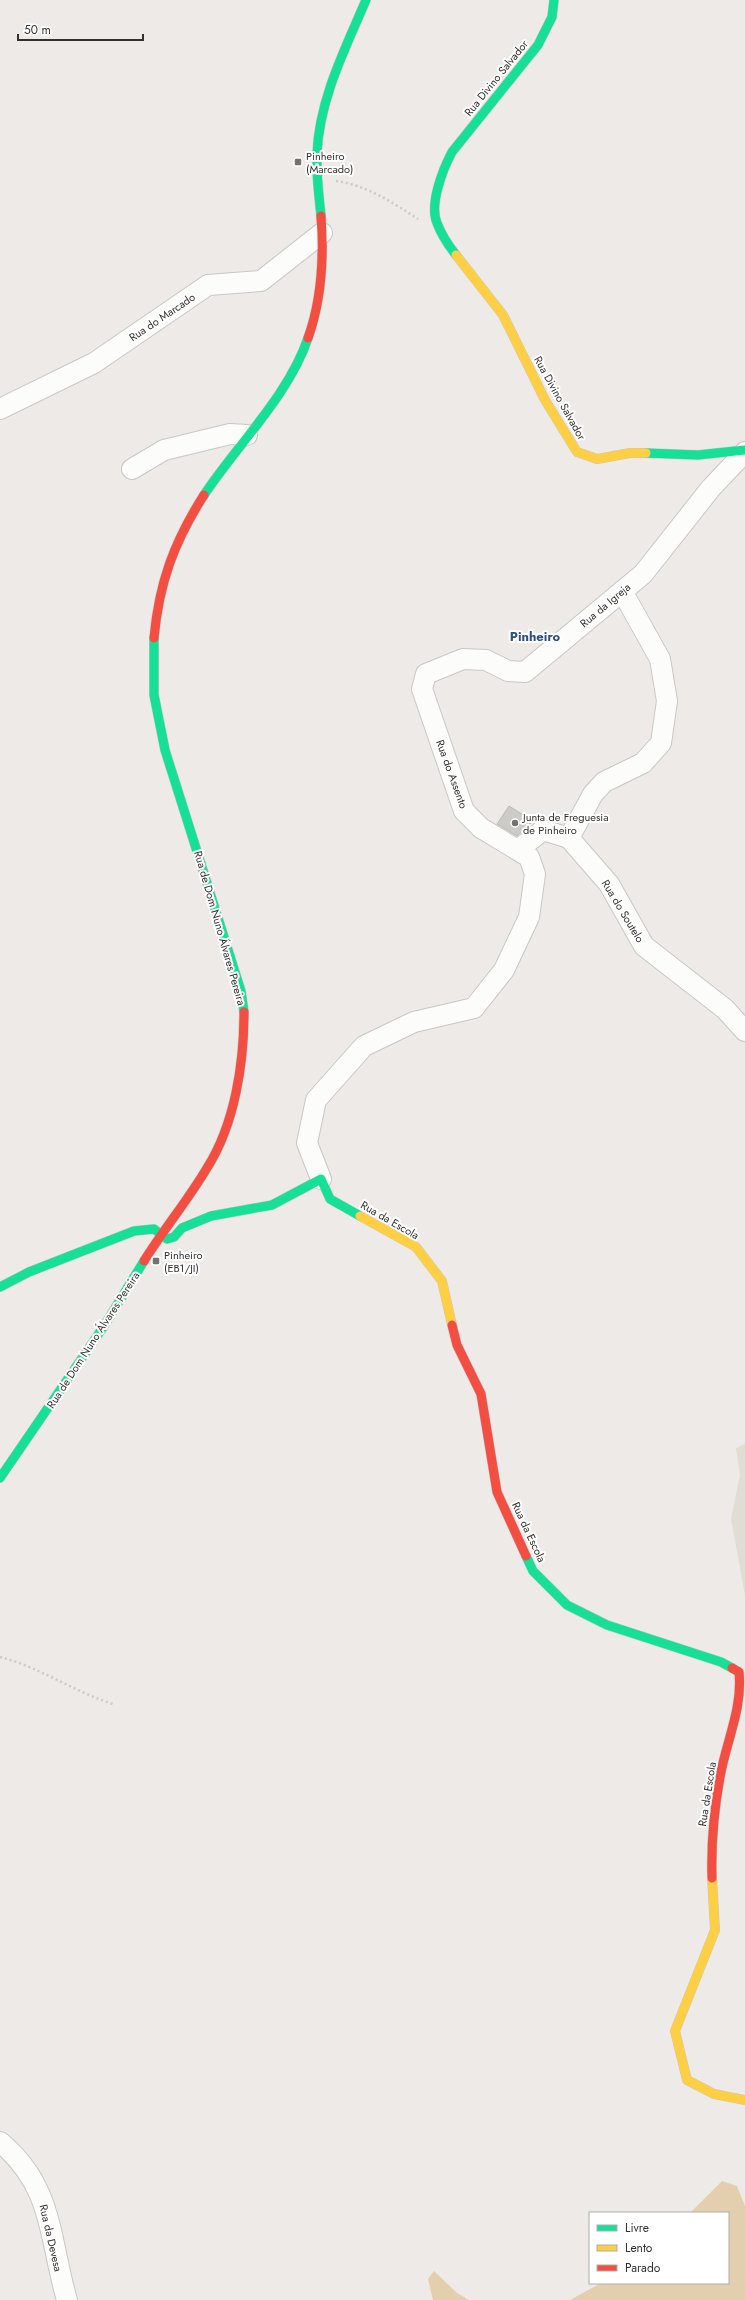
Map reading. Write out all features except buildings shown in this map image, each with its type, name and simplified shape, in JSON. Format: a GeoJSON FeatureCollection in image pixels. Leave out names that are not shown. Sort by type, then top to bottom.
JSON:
{"type":"FeatureCollection","features":[{"type":"Feature","properties":{"kind":"street","name":"Rua de Dom Nuno Álvares Pereira"},"geometry":{"type":"LineString","coordinates":[[0,1478],[104,1326],[160,1235],[208,1167],[226,1128],[242,1062],[244,1012],[233,964],[162,736],[153,687],[159,596],[170,558],[182,531],[247,435],[289,378],[303,354],[311,328],[318,293],[322,233],[318,182],[319,134],[328,95],[366,0]]}},
{"type":"Feature","properties":{"kind":"street","name":"Rua Divino Salvador"},"geometry":{"type":"LineString","coordinates":[[554,0],[552,17],[538,45],[452,152],[443,168],[436,195],[436,222],[442,235],[454,253],[503,315],[545,400],[577,452],[597,459],[630,453],[698,455],[745,451]]}},
{"type":"Feature","properties":{"kind":"street","name":"Rua do Marcado"},"geometry":{"type":"LineString","coordinates":[[0,409],[94,363],[208,285],[261,281],[322,233]]}},
{"type":"Feature","properties":{"kind":"street"},"geometry":{"type":"LineString","coordinates":[[132,469],[164,450],[230,434],[247,435]]}},
{"type":"Feature","properties":{"kind":"street","name":"Rua da Igreja"},"geometry":{"type":"LineString","coordinates":[[426,674],[463,658],[486,660],[508,671],[525,672],[643,574],[711,488],[745,451]]}},
{"type":"Feature","properties":{"kind":"street"},"geometry":{"type":"LineString","coordinates":[[0,1287],[29,1272],[134,1231],[154,1230],[167,1239],[174,1237],[182,1228],[211,1216],[272,1205],[321,1179],[307,1143],[316,1100],[364,1046],[414,1022],[474,1008],[504,970],[529,917],[535,874],[529,857],[518,850],[543,830],[569,838],[593,794],[604,782],[643,763],[661,743],[667,701],[660,659],[622,591]]}},
{"type":"Feature","properties":{"kind":"street","name":"Rua do Assento"},"geometry":{"type":"LineString","coordinates":[[426,674],[422,689],[464,811],[481,828],[518,850]]}},
{"type":"Feature","properties":{"kind":"street","name":"Rua do Soutelo"},"geometry":{"type":"LineString","coordinates":[[569,838],[609,884],[644,946],[725,1009],[745,1031]]}},
{"type":"Feature","properties":{"kind":"street","name":"Rua da Escola"},"geometry":{"type":"LineString","coordinates":[[321,1179],[330,1199],[416,1247],[442,1281],[457,1345],[481,1394],[497,1492],[533,1571],[567,1605],[607,1625],[721,1662],[739,1672],[741,1692],[720,1777],[711,1853],[715,1930],[674,2031],[687,2080],[714,2094],[745,2100]]}},
{"type":"Feature","properties":{"kind":"street","name":"Rua da Devesa"},"geometry":{"type":"LineString","coordinates":[[0,2142],[26,2169],[38,2187],[46,2208],[58,2267],[67,2300]]}},
{"type":"Feature","properties":{"kind":"path"},"geometry":{"type":"LineString","coordinates":[[318,182],[354,184],[394,204],[442,235]]}},
{"type":"Feature","properties":{"kind":"path"},"geometry":{"type":"LineString","coordinates":[[0,1657],[54,1679],[86,1696],[113,1704]]}},
{"type":"Feature","properties":{"kind":"shaded area"},"geometry":{"type":"Polygon","coordinates":[[[745,1444],[745,1595],[731,1519],[740,1475],[736,1448],[745,1444]]]}},
{"type":"Feature","properties":{"kind":"shaded area"},"geometry":{"type":"Polygon","coordinates":[[[722,2181],[737,2186],[745,2206],[745,2300],[570,2300],[599,2284],[729,2284],[729,2212],[691,2212],[722,2181]]]}},
{"type":"Feature","properties":{"kind":"shaded area"},"geometry":{"type":"Polygon","coordinates":[[[434,2271],[457,2293],[469,2300],[433,2300],[428,2279],[434,2271]]]}},
{"type":"Feature","properties":{"kind":"traffic: fast"},"geometry":{"type":"LineString","coordinates":[[321,216],[317,154],[323,114],[334,75],[366,0]]}},
{"type":"Feature","properties":{"kind":"traffic: fast"},"geometry":{"type":"LineString","coordinates":[[456,255],[441,231],[435,215],[436,197],[441,177],[452,152],[538,45],[552,17],[554,0]]}},
{"type":"Feature","properties":{"kind":"traffic: fast"},"geometry":{"type":"LineString","coordinates":[[204,495],[275,400],[288,380],[308,338]]}},
{"type":"Feature","properties":{"kind":"traffic: fast"},"geometry":{"type":"LineString","coordinates":[[646,453],[698,455],[745,450]]}},
{"type":"Feature","properties":{"kind":"traffic: fast"},"geometry":{"type":"LineString","coordinates":[[154,638],[154,695],[165,750],[241,991],[244,1012]]}},
{"type":"Feature","properties":{"kind":"traffic: fast"},"geometry":{"type":"LineString","coordinates":[[0,1287],[29,1272],[134,1231],[154,1229],[167,1239],[174,1237],[182,1228],[211,1216],[272,1205],[321,1179],[330,1199],[360,1216]]}},
{"type":"Feature","properties":{"kind":"traffic: fast"},"geometry":{"type":"LineString","coordinates":[[0,1478],[104,1326],[144,1261]]}},
{"type":"Feature","properties":{"kind":"traffic: fast"},"geometry":{"type":"LineString","coordinates":[[526,1556],[533,1571],[567,1605],[607,1625],[721,1662],[732,1668]]}},
{"type":"Feature","properties":{"kind":"traffic: slow"},"geometry":{"type":"LineString","coordinates":[[456,255],[503,315],[545,400],[577,452],[597,459],[630,453],[646,453]]}},
{"type":"Feature","properties":{"kind":"traffic: slow"},"geometry":{"type":"LineString","coordinates":[[360,1216],[416,1247],[442,1281],[452,1325]]}},
{"type":"Feature","properties":{"kind":"traffic: slow"},"geometry":{"type":"LineString","coordinates":[[712,1878],[715,1930],[675,2031],[687,2080],[714,2094],[745,2100]]}},
{"type":"Feature","properties":{"kind":"traffic: jam"},"geometry":{"type":"LineString","coordinates":[[308,338],[313,323],[321,278],[321,216]]}},
{"type":"Feature","properties":{"kind":"traffic: jam"},"geometry":{"type":"LineString","coordinates":[[154,638],[156,618],[164,581],[176,546],[193,512],[204,495]]}},
{"type":"Feature","properties":{"kind":"traffic: jam"},"geometry":{"type":"LineString","coordinates":[[144,1261],[200,1180],[217,1151],[225,1132],[231,1113],[240,1072],[244,1032],[244,1012]]}},
{"type":"Feature","properties":{"kind":"traffic: jam"},"geometry":{"type":"LineString","coordinates":[[452,1325],[457,1345],[481,1394],[497,1492],[526,1556]]}},
{"type":"Feature","properties":{"kind":"traffic: jam"},"geometry":{"type":"LineString","coordinates":[[712,1878],[713,1840],[718,1789],[739,1699],[739,1672],[732,1668]]}},
{"type":"Feature","properties":{"kind":"place","name":"Pinheiro (Marcado)"},"geometry":{"type":"Point","coordinates":[298,162]}},
{"type":"Feature","properties":{"kind":"place","name":"Junta de Freguesia de Pinheiro"},"geometry":{"type":"Point","coordinates":[515,823]}},
{"type":"Feature","properties":{"kind":"place","name":"Pinheiro (EB1/JI)"},"geometry":{"type":"Point","coordinates":[156,1261]}},
{"type":"Feature","properties":{"kind":"district","name":"Pinheiro"},"geometry":{"type":"Point","coordinates":[535,636]}}]}
